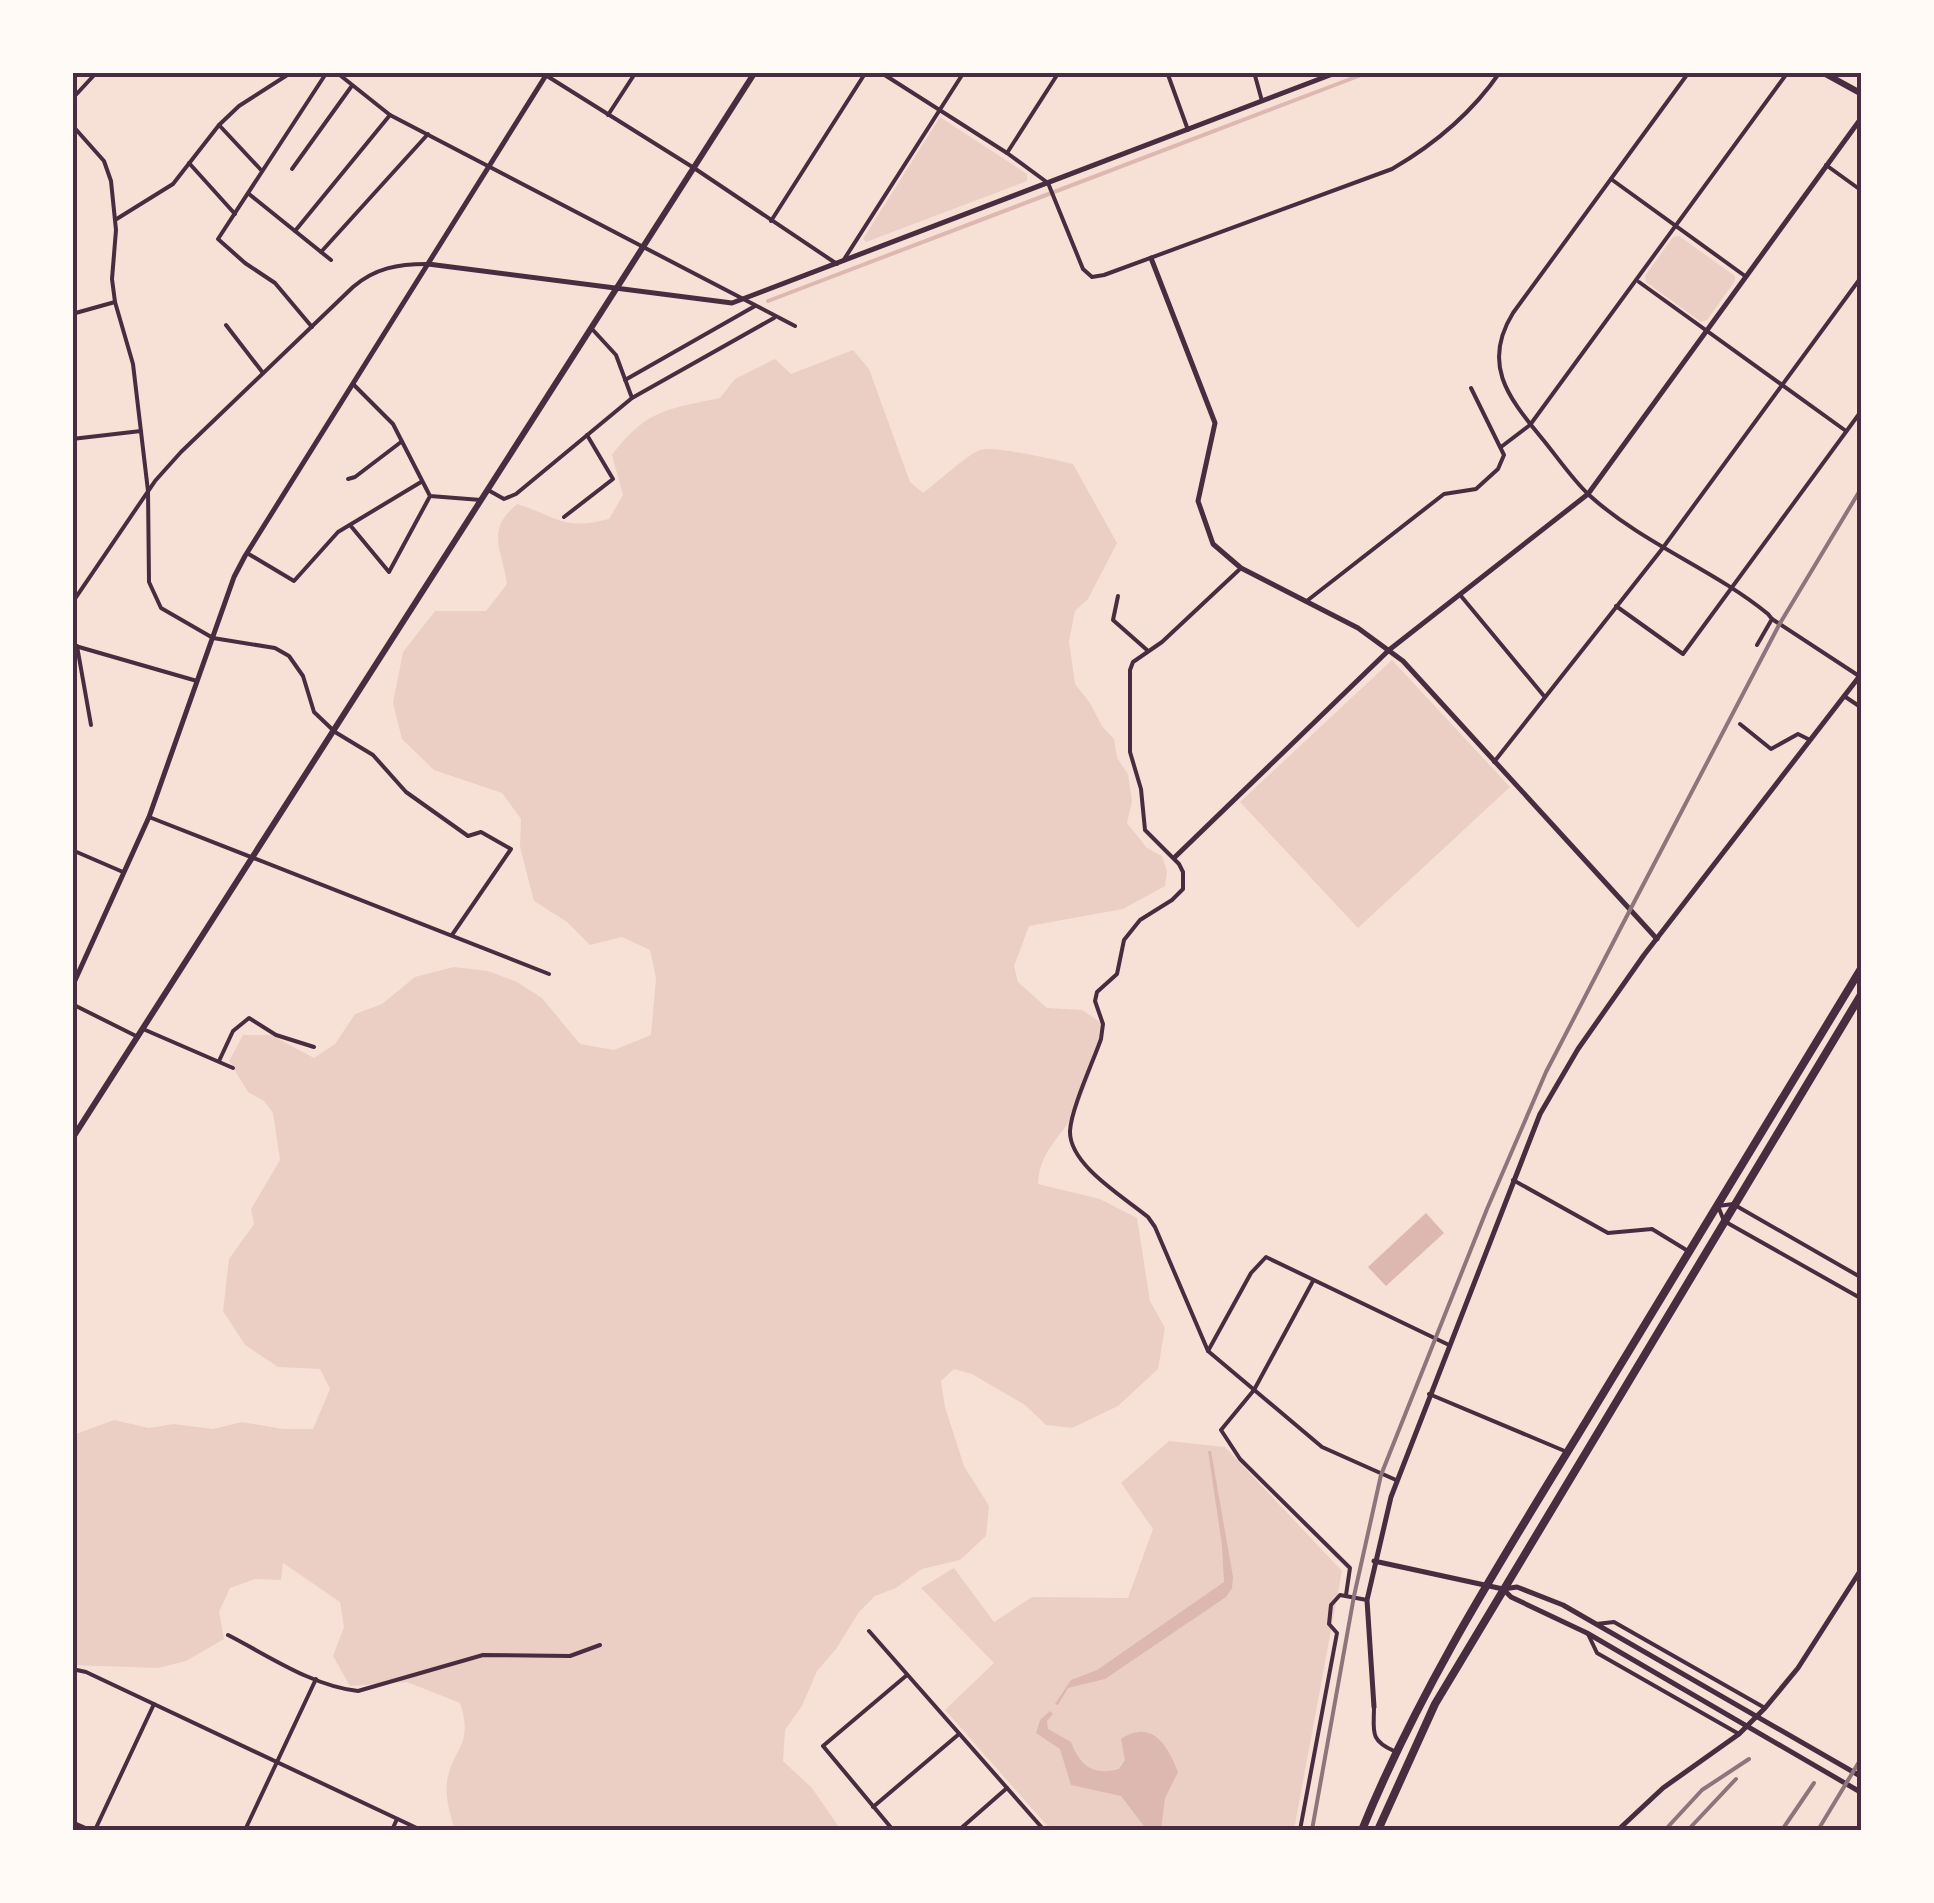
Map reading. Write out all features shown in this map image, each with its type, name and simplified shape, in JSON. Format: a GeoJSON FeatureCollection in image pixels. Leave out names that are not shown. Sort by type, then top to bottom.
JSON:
{"type":"FeatureCollection","features":[{"type":"Feature","properties":{"kind":"highway"},"geometry":{"type":"LineString","coordinates":[[1362,1830],[1396,1752],[1485,1584],[1862,967]]}},
{"type":"Feature","properties":{"kind":"highway"},"geometry":{"type":"LineString","coordinates":[[1378,1830],[1434,1704],[1862,993]]}},
{"type":"Feature","properties":{"kind":"main road"},"geometry":{"type":"LineString","coordinates":[[72,1139],[755,72]]}},
{"type":"Feature","properties":{"kind":"main road"},"geometry":{"type":"LineString","coordinates":[[1822,72],[1862,94]]}},
{"type":"Feature","properties":{"kind":"street"},"geometry":{"type":"LineString","coordinates":[[72,98],[97,72]]}},
{"type":"Feature","properties":{"kind":"street"},"geometry":{"type":"LineString","coordinates":[[115,220],[172,184],[240,106],[292,72]]}},
{"type":"Feature","properties":{"kind":"street"},"geometry":{"type":"LineString","coordinates":[[312,326],[275,283],[218,239],[327,72]]}},
{"type":"Feature","properties":{"kind":"street"},"geometry":{"type":"LineString","coordinates":[[336,72],[390,115],[796,326]]}},
{"type":"Feature","properties":{"kind":"street"},"geometry":{"type":"LineString","coordinates":[[608,116],[636,72]]}},
{"type":"Feature","properties":{"kind":"street"},"geometry":{"type":"LineString","coordinates":[[771,221],[866,72]]}},
{"type":"Feature","properties":{"kind":"street"},"geometry":{"type":"LineString","coordinates":[[880,72],[1007,152],[1049,186],[1083,269],[1092,277],[1392,168],[1420,153],[1460,120],[1500,72]]}},
{"type":"Feature","properties":{"kind":"street"},"geometry":{"type":"LineString","coordinates":[[840,262],[964,72]]}},
{"type":"Feature","properties":{"kind":"street"},"geometry":{"type":"LineString","coordinates":[[1007,152],[1059,72]]}},
{"type":"Feature","properties":{"kind":"street"},"geometry":{"type":"LineString","coordinates":[[1167,72],[1188,130]]}},
{"type":"Feature","properties":{"kind":"street"},"geometry":{"type":"LineString","coordinates":[[1254,72],[1262,101]]}},
{"type":"Feature","properties":{"kind":"street"},"geometry":{"type":"LineString","coordinates":[[72,603],[148,491],[181,452],[369,273],[398,265],[428,264],[732,304],[1049,186],[1338,72]]}},
{"type":"Feature","properties":{"kind":"street"},"geometry":{"type":"LineString","coordinates":[[1396,1752],[1374,1737],[1367,1600],[1374,1561],[1396,1480],[1540,1114],[1606,1006],[1860,676],[1662,549],[1588,494],[1530,425],[1505,388],[1498,344],[1513,314],[1689,72]]}},
{"type":"Feature","properties":{"kind":"street"},"geometry":{"type":"LineString","coordinates":[[1501,447],[1530,425],[1788,72]]}},
{"type":"Feature","properties":{"kind":"street"},"geometry":{"type":"LineString","coordinates":[[72,988],[149,817],[234,577],[547,74],[840,262]]}},
{"type":"Feature","properties":{"kind":"street"},"geometry":{"type":"LineString","coordinates":[[292,168],[352,85]]}},
{"type":"Feature","properties":{"kind":"street"},"geometry":{"type":"LineString","coordinates":[[296,231],[390,115]]}},
{"type":"Feature","properties":{"kind":"street"},"geometry":{"type":"LineString","coordinates":[[1174,858],[1388,650],[1588,494],[1862,117]]}},
{"type":"Feature","properties":{"kind":"street"},"geometry":{"type":"LineString","coordinates":[[72,125],[104,162],[111,181],[115,302],[133,364],[148,491],[149,582],[162,608],[213,638],[275,648],[289,656],[304,676],[314,712],[335,732],[373,755],[406,792],[468,836],[480,832],[511,849],[452,935]]}},
{"type":"Feature","properties":{"kind":"street"},"geometry":{"type":"LineString","coordinates":[[220,125],[262,171]]}},
{"type":"Feature","properties":{"kind":"street"},"geometry":{"type":"LineString","coordinates":[[321,252],[428,134]]}},
{"type":"Feature","properties":{"kind":"street"},"geometry":{"type":"LineString","coordinates":[[189,164],[235,214]]}},
{"type":"Feature","properties":{"kind":"street"},"geometry":{"type":"LineString","coordinates":[[1826,164],[1862,191]]}},
{"type":"Feature","properties":{"kind":"street"},"geometry":{"type":"LineString","coordinates":[[1611,179],[1745,276]]}},
{"type":"Feature","properties":{"kind":"street"},"geometry":{"type":"LineString","coordinates":[[249,194],[331,260]]}},
{"type":"Feature","properties":{"kind":"street"},"geometry":{"type":"LineString","coordinates":[[1151,258],[1215,423],[1199,488],[1201,514],[1213,544],[1240,568],[1358,628],[1388,650],[1438,697],[1657,939]]}},
{"type":"Feature","properties":{"kind":"street"},"geometry":{"type":"LineString","coordinates":[[1494,762],[1662,549],[1862,276]]}},
{"type":"Feature","properties":{"kind":"street"},"geometry":{"type":"LineString","coordinates":[[1637,281],[1846,430]]}},
{"type":"Feature","properties":{"kind":"street"},"geometry":{"type":"LineString","coordinates":[[72,314],[115,302]]}},
{"type":"Feature","properties":{"kind":"street"},"geometry":{"type":"LineString","coordinates":[[625,380],[755,306]]}},
{"type":"Feature","properties":{"kind":"street"},"geometry":{"type":"LineString","coordinates":[[488,490],[504,499],[516,494],[632,398],[776,317]]}},
{"type":"Feature","properties":{"kind":"street"},"geometry":{"type":"LineString","coordinates":[[226,325],[263,373]]}},
{"type":"Feature","properties":{"kind":"street"},"geometry":{"type":"LineString","coordinates":[[593,330],[616,355],[632,398]]}},
{"type":"Feature","properties":{"kind":"street"},"geometry":{"type":"LineString","coordinates":[[353,384],[393,424],[430,496]]}},
{"type":"Feature","properties":{"kind":"street"},"geometry":{"type":"LineString","coordinates":[[1307,601],[1444,494],[1476,489],[1503,461],[1501,447],[1471,388]]}},
{"type":"Feature","properties":{"kind":"street"},"geometry":{"type":"LineString","coordinates":[[1616,606],[1682,654],[1862,410]]}},
{"type":"Feature","properties":{"kind":"street"},"geometry":{"type":"LineString","coordinates":[[72,439],[141,431]]}},
{"type":"Feature","properties":{"kind":"street"},"geometry":{"type":"LineString","coordinates":[[564,517],[613,479],[586,436]]}},
{"type":"Feature","properties":{"kind":"street"},"geometry":{"type":"LineString","coordinates":[[348,479],[356,478],[402,442]]}},
{"type":"Feature","properties":{"kind":"street"},"geometry":{"type":"LineString","coordinates":[[247,553],[294,581],[338,532],[420,482]]}},
{"type":"Feature","properties":{"kind":"street"},"geometry":{"type":"LineString","coordinates":[[350,524],[389,572],[430,496]]}},
{"type":"Feature","properties":{"kind":"street"},"geometry":{"type":"LineString","coordinates":[[430,496],[482,500]]}},
{"type":"Feature","properties":{"kind":"street"},"geometry":{"type":"LineString","coordinates":[[1240,568],[1162,642],[1133,662],[1130,670],[1130,752],[1141,789],[1145,830],[1184,872],[1183,889],[1131,928],[1121,950],[1117,974],[1097,992],[1095,1001],[1103,1024],[1101,1040],[1070,1129],[1072,1146],[1084,1164],[1155,1228],[1208,1351],[1322,1448],[1396,1480]]}},
{"type":"Feature","properties":{"kind":"street"},"geometry":{"type":"LineString","coordinates":[[1460,594],[1544,696]]}},
{"type":"Feature","properties":{"kind":"street"},"geometry":{"type":"LineString","coordinates":[[1118,596],[1113,620],[1147,650]]}},
{"type":"Feature","properties":{"kind":"street"},"geometry":{"type":"LineString","coordinates":[[1756,645],[1772,619]]}},
{"type":"Feature","properties":{"kind":"street"},"geometry":{"type":"LineString","coordinates":[[91,725],[75,646],[198,682]]}},
{"type":"Feature","properties":{"kind":"street"},"geometry":{"type":"LineString","coordinates":[[1844,696],[1862,708]]}},
{"type":"Feature","properties":{"kind":"street"},"geometry":{"type":"LineString","coordinates":[[1740,724],[1772,749],[1798,734],[1810,740]]}},
{"type":"Feature","properties":{"kind":"street"},"geometry":{"type":"LineString","coordinates":[[149,817],[549,974]]}},
{"type":"Feature","properties":{"kind":"street"},"geometry":{"type":"LineString","coordinates":[[72,850],[125,872]]}},
{"type":"Feature","properties":{"kind":"street"},"geometry":{"type":"LineString","coordinates":[[72,1004],[233,1068]]}},
{"type":"Feature","properties":{"kind":"street"},"geometry":{"type":"LineString","coordinates":[[219,1061],[233,1031],[249,1018],[276,1035],[314,1046]]}},
{"type":"Feature","properties":{"kind":"street"},"geometry":{"type":"LineString","coordinates":[[1513,1180],[1608,1232],[1652,1229],[1690,1252]]}},
{"type":"Feature","properties":{"kind":"street"},"geometry":{"type":"LineString","coordinates":[[1862,1278],[1734,1204],[1718,1206],[1724,1221],[1862,1300]]}},
{"type":"Feature","properties":{"kind":"street"},"geometry":{"type":"LineString","coordinates":[[1208,1351],[1251,1273],[1266,1257],[1449,1346]]}},
{"type":"Feature","properties":{"kind":"street"},"geometry":{"type":"LineString","coordinates":[[1313,1281],[1254,1390],[1221,1430],[1240,1460],[1350,1568],[1346,1595]]}},
{"type":"Feature","properties":{"kind":"street"},"geometry":{"type":"LineString","coordinates":[[1429,1394],[1568,1452]]}},
{"type":"Feature","properties":{"kind":"street"},"geometry":{"type":"LineString","coordinates":[[1374,1561],[1503,1589],[1517,1588],[1563,1605],[1862,1776]]}},
{"type":"Feature","properties":{"kind":"street"},"geometry":{"type":"LineString","coordinates":[[1618,1830],[1663,1788],[1739,1734],[1765,1708],[1798,1668],[1862,1568]]}},
{"type":"Feature","properties":{"kind":"street"},"geometry":{"type":"LineString","coordinates":[[1503,1589],[1511,1597],[1587,1633],[1862,1793]]}},
{"type":"Feature","properties":{"kind":"street"},"geometry":{"type":"LineString","coordinates":[[1300,1830],[1337,1633],[1328,1617],[1336,1597],[1367,1600]]}},
{"type":"Feature","properties":{"kind":"street"},"geometry":{"type":"LineString","coordinates":[[1596,1624],[1614,1622],[1765,1708]]}},
{"type":"Feature","properties":{"kind":"street"},"geometry":{"type":"LineString","coordinates":[[870,1631],[1044,1830]]}},
{"type":"Feature","properties":{"kind":"street"},"geometry":{"type":"LineString","coordinates":[[1587,1633],[1597,1654],[1739,1734]]}},
{"type":"Feature","properties":{"kind":"street"},"geometry":{"type":"LineString","coordinates":[[228,1635],[316,1680],[358,1692],[483,1655],[570,1656],[600,1645]]}},
{"type":"Feature","properties":{"kind":"street"},"geometry":{"type":"LineString","coordinates":[[72,1670],[86,1672],[421,1830]]}},
{"type":"Feature","properties":{"kind":"street"},"geometry":{"type":"LineString","coordinates":[[892,1830],[823,1746],[908,1674]]}},
{"type":"Feature","properties":{"kind":"street"},"geometry":{"type":"LineString","coordinates":[[245,1830],[316,1680]]}},
{"type":"Feature","properties":{"kind":"street"},"geometry":{"type":"LineString","coordinates":[[72,1822],[92,1830],[154,1704]]}},
{"type":"Feature","properties":{"kind":"street"},"geometry":{"type":"LineString","coordinates":[[872,1807],[959,1734]]}},
{"type":"Feature","properties":{"kind":"street"},"geometry":{"type":"LineString","coordinates":[[959,1830],[1007,1788]]}},
{"type":"Feature","properties":{"kind":"street"},"geometry":{"type":"LineString","coordinates":[[392,1830],[397,1819]]}},
{"type":"Feature","properties":{"kind":"shaded area"},"geometry":{"type":"Polygon","coordinates":[[[940,117],[1027,174],[1027,181],[866,242],[863,239],[940,117]]]}},
{"type":"Feature","properties":{"kind":"shaded area"},"geometry":{"type":"Polygon","coordinates":[[[1679,236],[1735,276],[1707,320],[1701,322],[1646,282],[1645,276],[1673,237],[1679,236]]]}},
{"type":"Feature","properties":{"kind":"shaded area"},"geometry":{"type":"Polygon","coordinates":[[[853,350],[869,369],[910,482],[923,493],[980,450],[1010,451],[1073,464],[1117,543],[1088,599],[1075,611],[1069,641],[1075,684],[1114,739],[1117,758],[1128,774],[1132,801],[1127,823],[1147,848],[1162,856],[1167,871],[1165,886],[1123,909],[1029,926],[1014,966],[1018,982],[1047,1008],[1082,1010],[1103,1024],[1081,1098],[1043,1161],[1038,1184],[1100,1199],[1137,1218],[1150,1301],[1165,1328],[1158,1369],[1118,1406],[1072,1428],[1046,1425],[1025,1405],[972,1374],[954,1369],[941,1381],[964,1466],[989,1506],[986,1536],[960,1560],[922,1569],[896,1588],[875,1596],[817,1671],[802,1706],[785,1730],[783,1761],[812,1788],[841,1830],[455,1830],[447,1787],[464,1738],[460,1703],[407,1682],[350,1686],[333,1656],[344,1627],[340,1602],[283,1563],[281,1580],[255,1579],[230,1588],[219,1612],[224,1639],[186,1661],[158,1668],[73,1665],[73,1435],[114,1420],[149,1428],[174,1424],[213,1429],[242,1422],[313,1429],[330,1389],[320,1369],[278,1367],[245,1345],[223,1311],[229,1259],[254,1224],[251,1209],[280,1160],[273,1113],[264,1101],[248,1092],[229,1061],[243,1035],[271,1035],[314,1058],[335,1044],[355,1014],[382,1004],[415,977],[454,967],[488,971],[517,982],[542,998],[580,1044],[614,1050],[651,1035],[656,978],[650,950],[622,937],[590,945],[567,922],[534,901],[520,847],[521,819],[502,793],[434,770],[402,739],[393,703],[403,652],[435,611],[486,611],[507,584],[498,532],[517,504],[570,523],[609,519],[623,495],[612,455],[647,420],[672,409],[720,398],[735,379],[775,359],[791,374],[853,350]]]}},
{"type":"Feature","properties":{"kind":"shaded area"},"geometry":{"type":"Polygon","coordinates":[[[1392,660],[1510,787],[1358,928],[1240,802],[1392,660]]]}},
{"type":"Feature","properties":{"kind":"shaded area"},"geometry":{"type":"Polygon","coordinates":[[[1426,1213],[1444,1233],[1386,1286],[1368,1267],[1426,1213]]]}},
{"type":"Feature","properties":{"kind":"shaded area"},"geometry":{"type":"Polygon","coordinates":[[[1169,1441],[1225,1447],[1342,1571],[1294,1830],[1051,1830],[945,1710],[994,1663],[921,1588],[954,1568],[994,1622],[1032,1597],[1128,1598],[1153,1529],[1121,1483],[1169,1441]]]}},
{"type":"Feature","properties":{"kind":"shaded area"},"geometry":{"type":"Polygon","coordinates":[[[1208,1451],[1232,1588],[1226,1597],[1105,1679],[1068,1688],[1055,1704],[1071,1680],[1097,1670],[1224,1582],[1208,1451]]]}},
{"type":"Feature","properties":{"kind":"shaded area"},"geometry":{"type":"Polygon","coordinates":[[[1050,1711],[1053,1714],[1047,1721],[1048,1729],[1071,1742],[1083,1763],[1095,1770],[1119,1769],[1125,1760],[1121,1739],[1132,1733],[1150,1733],[1164,1745],[1178,1772],[1165,1798],[1161,1830],[1147,1830],[1121,1796],[1071,1785],[1060,1749],[1036,1733],[1040,1720],[1050,1711]]]}},
{"type":"Feature","properties":{"kind":"waterway"},"geometry":{"type":"LineString","coordinates":[[768,301],[1369,72]]}},
{"type":"Feature","properties":{"kind":"railway"},"geometry":{"type":"LineString","coordinates":[[1312,1830],[1354,1596],[1381,1475],[1487,1209],[1546,1072],[1630,910],[1779,625],[1862,487]]}},
{"type":"Feature","properties":{"kind":"railway"},"geometry":{"type":"LineString","coordinates":[[1818,1830],[1862,1757]]}},
{"type":"Feature","properties":{"kind":"railway"},"geometry":{"type":"LineString","coordinates":[[1665,1830],[1702,1790],[1749,1759]]}},
{"type":"Feature","properties":{"kind":"railway"},"geometry":{"type":"LineString","coordinates":[[1688,1830],[1736,1779]]}},
{"type":"Feature","properties":{"kind":"railway"},"geometry":{"type":"LineString","coordinates":[[1782,1830],[1814,1783]]}}]}
